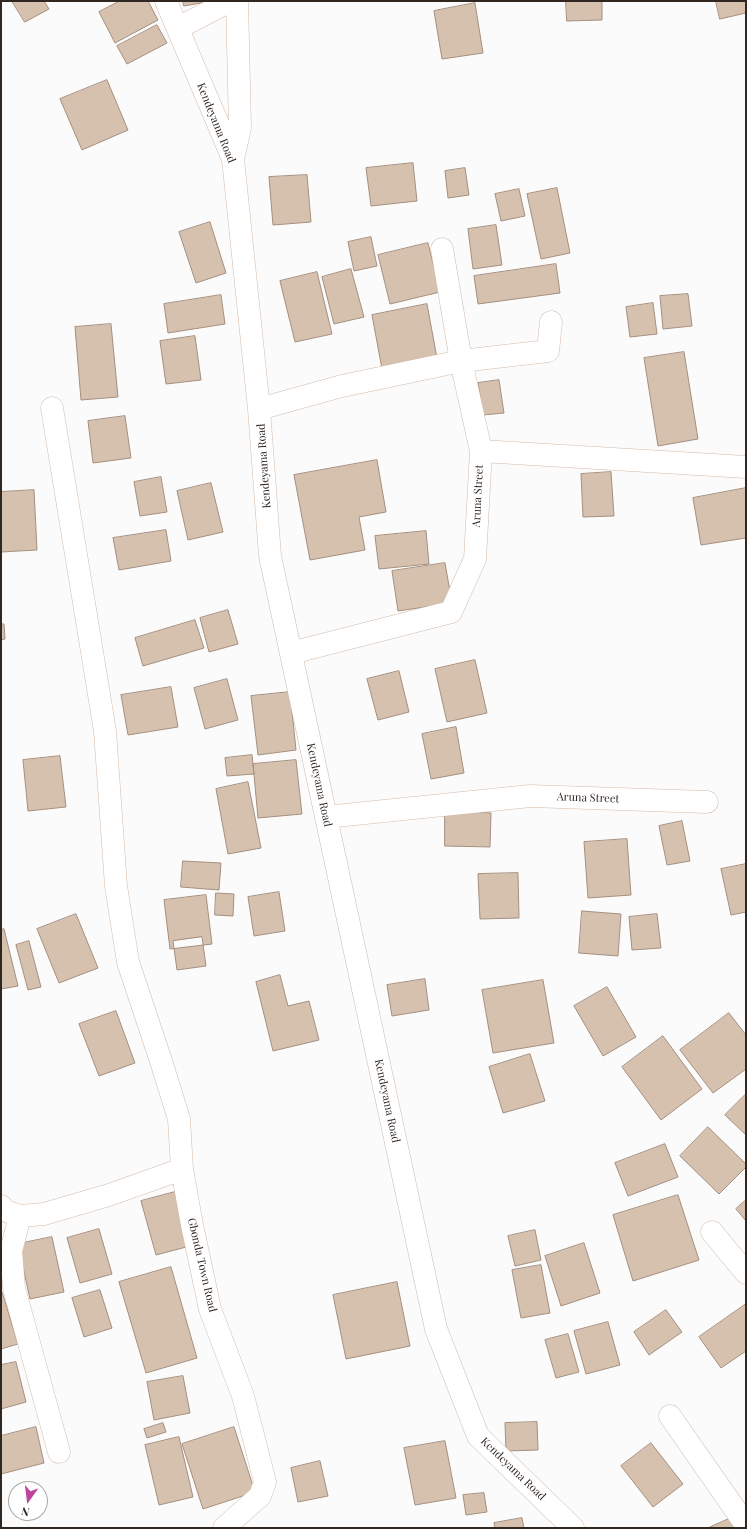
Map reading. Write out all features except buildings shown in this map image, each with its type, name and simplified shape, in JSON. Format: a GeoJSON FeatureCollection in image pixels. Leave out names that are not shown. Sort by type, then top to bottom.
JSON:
{"type":"FeatureCollection","features":[{"type":"Feature","properties":{"kind":"street","name":"Kendeyama Road"},"geometry":{"type":"LineString","coordinates":[[166,1],[233,159],[259,409],[270,556],[436,1329],[478,1436],[573,1528]]}},
{"type":"Feature","properties":{"kind":"street"},"geometry":{"type":"LineString","coordinates":[[178,28],[230,1]]}},
{"type":"Feature","properties":{"kind":"street"},"geometry":{"type":"LineString","coordinates":[[233,159],[240,128],[237,1]]}},
{"type":"Feature","properties":{"kind":"street"},"geometry":{"type":"LineString","coordinates":[[442,249],[461,361],[481,451]]}},
{"type":"Feature","properties":{"kind":"street"},"geometry":{"type":"LineString","coordinates":[[259,409],[342,386],[461,361],[548,351],[551,322]]}},
{"type":"Feature","properties":{"kind":"street","name":"Gbonda Town Road"},"geometry":{"type":"LineString","coordinates":[[52,408],[105,731],[116,886],[128,962],[179,1119],[182,1169],[210,1309],[243,1396],[265,1482],[260,1496],[224,1528]]}},
{"type":"Feature","properties":{"kind":"street","name":"Aruna Street"},"geometry":{"type":"LineString","coordinates":[[291,653],[451,612],[475,559],[481,451],[746,467]]}},
{"type":"Feature","properties":{"kind":"street","name":"Aruna Street"},"geometry":{"type":"LineString","coordinates":[[326,817],[530,796],[707,802]]}},
{"type":"Feature","properties":{"kind":"street"},"geometry":{"type":"LineString","coordinates":[[59,1452],[14,1288],[10,1211],[44,1214],[110,1195],[182,1169]]}},
{"type":"Feature","properties":{"kind":"street"},"geometry":{"type":"LineString","coordinates":[[712,1232],[746,1273]]}},
{"type":"Feature","properties":{"kind":"street"},"geometry":{"type":"LineString","coordinates":[[670,1416],[746,1525]]}}]}
